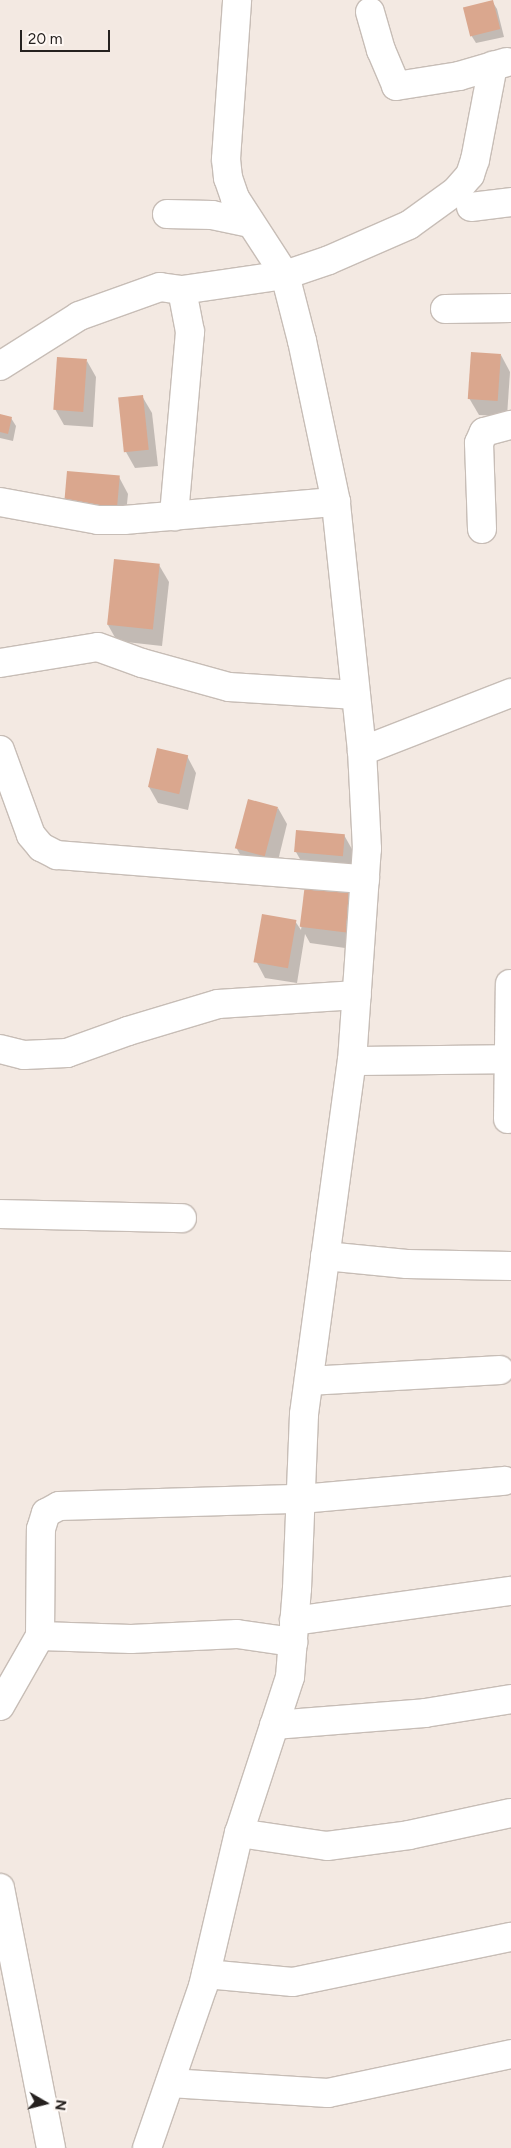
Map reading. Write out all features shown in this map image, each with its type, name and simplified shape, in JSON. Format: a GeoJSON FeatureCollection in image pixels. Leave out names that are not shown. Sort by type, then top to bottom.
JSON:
{"type":"FeatureCollection","features":[{"type":"Feature","properties":{"kind":"street"},"geometry":{"type":"LineString","coordinates":[[147,2148],[206,1974],[239,1833],[290,1676],[301,1499],[304,1414],[352,1061],[367,849],[362,751],[336,502],[302,341],[285,275],[235,198],[228,178],[226,159],[237,0]]}},
{"type":"Feature","properties":{"kind":"street"},"geometry":{"type":"LineString","coordinates":[[370,12],[396,86],[459,76],[502,63]]}},
{"type":"Feature","properties":{"kind":"street"},"geometry":{"type":"LineString","coordinates":[[0,366],[79,316],[160,287],[182,290],[285,275],[329,260],[409,225],[456,191],[470,175],[502,63]]}},
{"type":"Feature","properties":{"kind":"street"},"geometry":{"type":"LineString","coordinates":[[471,207],[511,202]]}},
{"type":"Feature","properties":{"kind":"street"},"geometry":{"type":"LineString","coordinates":[[167,214],[212,215],[250,223]]}},
{"type":"Feature","properties":{"kind":"street"},"geometry":{"type":"LineString","coordinates":[[174,516],[190,332],[182,290]]}},
{"type":"Feature","properties":{"kind":"street"},"geometry":{"type":"LineString","coordinates":[[445,309],[511,308]]}},
{"type":"Feature","properties":{"kind":"street"},"geometry":{"type":"LineString","coordinates":[[482,529],[479,443],[484,432],[511,424]]}},
{"type":"Feature","properties":{"kind":"street"},"geometry":{"type":"LineString","coordinates":[[0,502],[98,520],[174,516],[336,502]]}},
{"type":"Feature","properties":{"kind":"street"},"geometry":{"type":"LineString","coordinates":[[0,663],[98,647],[142,663],[229,687],[356,695]]}},
{"type":"Feature","properties":{"kind":"street"},"geometry":{"type":"LineString","coordinates":[[362,751],[511,693]]}},
{"type":"Feature","properties":{"kind":"street"},"geometry":{"type":"LineString","coordinates":[[0,750],[31,836],[41,847],[57,855],[365,879]]}},
{"type":"Feature","properties":{"kind":"street"},"geometry":{"type":"LineString","coordinates":[[508,1120],[510,984]]}},
{"type":"Feature","properties":{"kind":"street"},"geometry":{"type":"LineString","coordinates":[[0,1048],[24,1055],[67,1053],[128,1031],[218,1004],[357,995]]}},
{"type":"Feature","properties":{"kind":"street"},"geometry":{"type":"LineString","coordinates":[[352,1061],[509,1059]]}},
{"type":"Feature","properties":{"kind":"street"},"geometry":{"type":"LineString","coordinates":[[0,1214],[182,1218]]}},
{"type":"Feature","properties":{"kind":"street"},"geometry":{"type":"LineString","coordinates":[[325,1256],[407,1264],[511,1266]]}},
{"type":"Feature","properties":{"kind":"street"},"geometry":{"type":"LineString","coordinates":[[309,1381],[500,1370]]}},
{"type":"Feature","properties":{"kind":"street"},"geometry":{"type":"LineString","coordinates":[[0,1706],[40,1636],[41,1529],[46,1514],[60,1506],[301,1499],[504,1481]]}},
{"type":"Feature","properties":{"kind":"street"},"geometry":{"type":"LineString","coordinates":[[40,1636],[131,1639],[293,1632],[511,1591]]}},
{"type":"Feature","properties":{"kind":"street"},"geometry":{"type":"LineString","coordinates":[[274,1726],[425,1713],[511,1699]]}},
{"type":"Feature","properties":{"kind":"street"},"geometry":{"type":"LineString","coordinates":[[239,1833],[327,1846],[409,1835],[511,1813]]}},
{"type":"Feature","properties":{"kind":"street"},"geometry":{"type":"LineString","coordinates":[[0,1888],[50,2148]]}},
{"type":"Feature","properties":{"kind":"street"},"geometry":{"type":"LineString","coordinates":[[206,1974],[293,1982],[511,1937]]}},
{"type":"Feature","properties":{"kind":"street"},"geometry":{"type":"LineString","coordinates":[[170,2083],[328,2093],[511,2054]]}},
{"type":"Feature","properties":{"kind":"building"},"geometry":{"type":"Polygon","coordinates":[[[493,0],[500,29],[470,37],[463,7],[493,0]]]}},
{"type":"Feature","properties":{"kind":"building"},"geometry":{"type":"Polygon","coordinates":[[[471,352],[501,354],[498,401],[468,399],[471,352]]]}},
{"type":"Feature","properties":{"kind":"building"},"geometry":{"type":"Polygon","coordinates":[[[57,357],[87,359],[83,412],[53,410],[57,357]]]}},
{"type":"Feature","properties":{"kind":"building"},"geometry":{"type":"Polygon","coordinates":[[[143,395],[149,450],[124,452],[118,398],[143,395]]]}},
{"type":"Feature","properties":{"kind":"building"},"geometry":{"type":"Polygon","coordinates":[[[0,414],[12,417],[8,434],[0,432],[0,414]]]}},
{"type":"Feature","properties":{"kind":"building"},"geometry":{"type":"Polygon","coordinates":[[[67,471],[120,476],[117,507],[64,502],[67,471]]]}},
{"type":"Feature","properties":{"kind":"building"},"geometry":{"type":"Polygon","coordinates":[[[114,559],[160,564],[153,629],[107,625],[114,559]]]}},
{"type":"Feature","properties":{"kind":"building"},"geometry":{"type":"Polygon","coordinates":[[[157,748],[188,755],[179,794],[148,787],[157,748]]]}},
{"type":"Feature","properties":{"kind":"building"},"geometry":{"type":"Polygon","coordinates":[[[248,799],[278,807],[265,856],[235,848],[248,799]]]}},
{"type":"Feature","properties":{"kind":"building"},"geometry":{"type":"Polygon","coordinates":[[[296,830],[345,834],[343,856],[294,852],[296,830]]]}},
{"type":"Feature","properties":{"kind":"building"},"geometry":{"type":"Polygon","coordinates":[[[305,884],[356,890],[350,933],[300,927],[305,884]]]}},
{"type":"Feature","properties":{"kind":"building"},"geometry":{"type":"Polygon","coordinates":[[[262,914],[296,920],[288,968],[253,962],[262,914]]]}}]}
